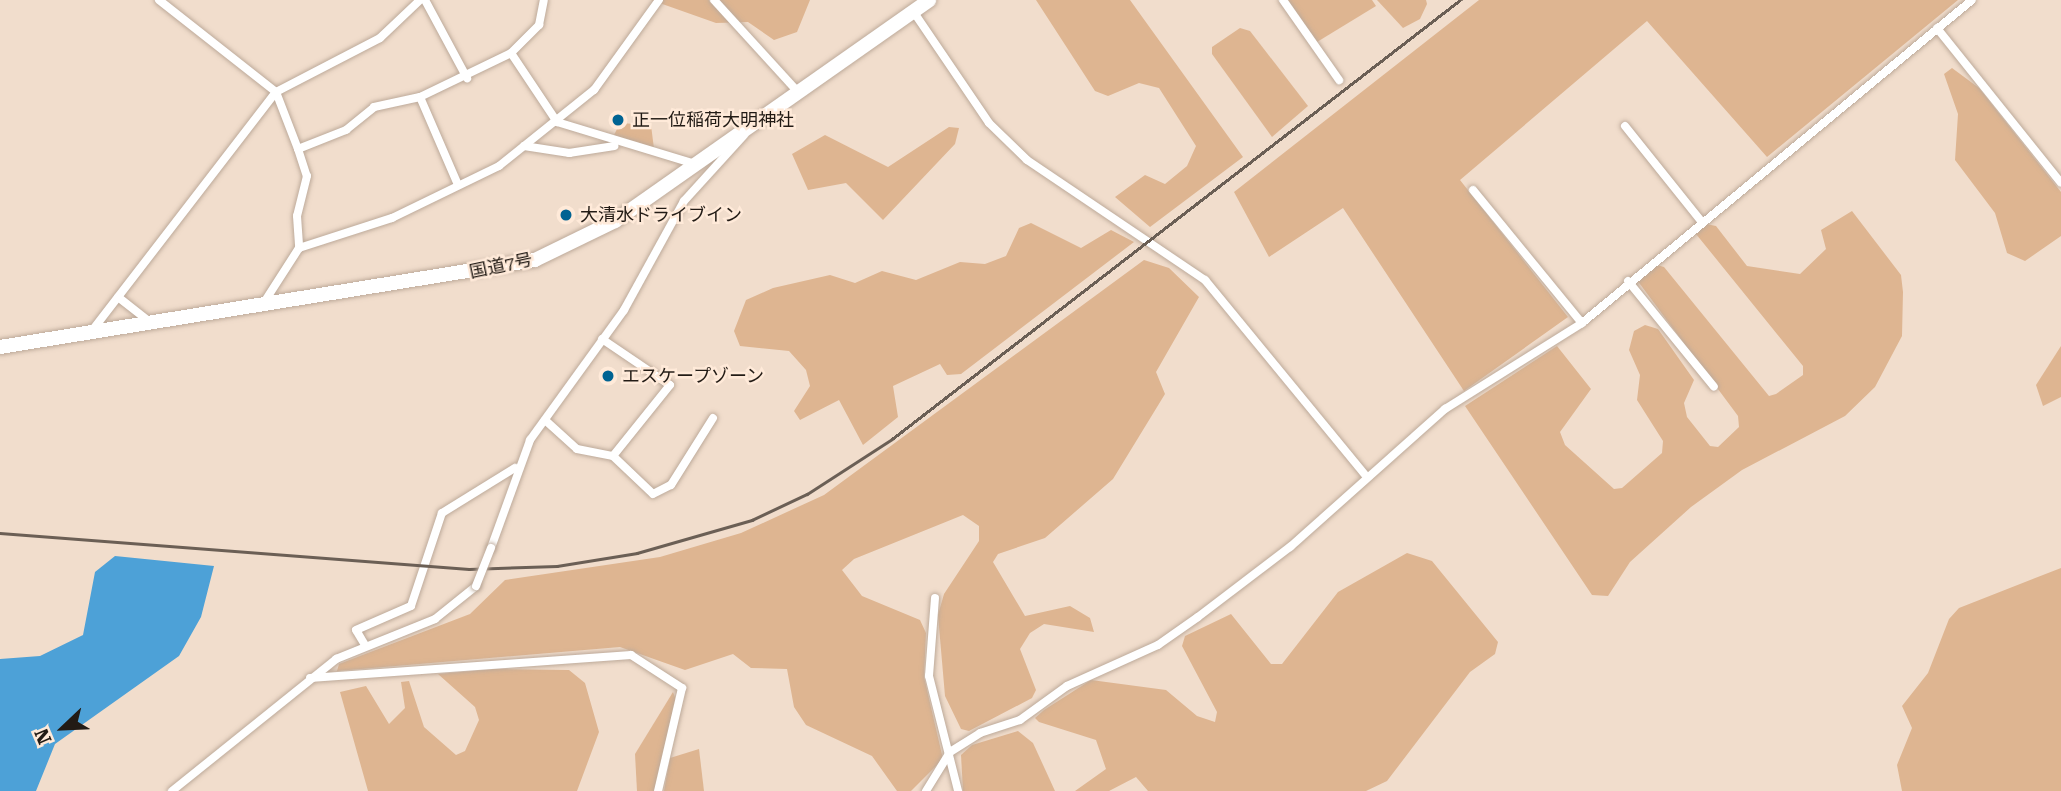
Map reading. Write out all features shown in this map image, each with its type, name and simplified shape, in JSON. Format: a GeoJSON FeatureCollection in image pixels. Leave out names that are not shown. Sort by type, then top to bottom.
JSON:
{"type":"FeatureCollection","features":[{"type":"Feature","properties":{"kind":"highway","name":"国道7号"},"geometry":{"type":"LineString","coordinates":[[0,347],[535,260],[615,221],[748,130],[929,0]]}},
{"type":"Feature","properties":{"kind":"street"},"geometry":{"type":"LineString","coordinates":[[159,0],[276,92],[298,149],[307,176],[297,216],[299,248],[261,306]]}},
{"type":"Feature","properties":{"kind":"street"},"geometry":{"type":"LineString","coordinates":[[90,334],[276,92],[380,38],[422,0],[467,78]]}},
{"type":"Feature","properties":{"kind":"street"},"geometry":{"type":"LineString","coordinates":[[298,149],[346,130],[374,107],[420,97],[467,78],[510,53],[539,25],[544,0]]}},
{"type":"Feature","properties":{"kind":"street"},"geometry":{"type":"LineString","coordinates":[[299,248],[379,223],[458,185],[524,146],[557,122],[614,69],[659,0]]}},
{"type":"Feature","properties":{"kind":"street"},"geometry":{"type":"LineString","coordinates":[[714,0],[798,92]]}},
{"type":"Feature","properties":{"kind":"street"},"geometry":{"type":"LineString","coordinates":[[1283,0],[1339,80]]}},
{"type":"Feature","properties":{"kind":"street"},"geometry":{"type":"LineString","coordinates":[[926,791],[950,752],[1169,638],[1290,547],[1365,475],[1445,409],[1581,323],[1701,221],[1972,0]]}},
{"type":"Feature","properties":{"kind":"street"},"geometry":{"type":"LineString","coordinates":[[913,11],[989,123],[1027,160],[1205,280],[1365,475]]}},
{"type":"Feature","properties":{"kind":"street"},"geometry":{"type":"LineString","coordinates":[[1937,28],[2061,183]]}},
{"type":"Feature","properties":{"kind":"street"},"geometry":{"type":"LineString","coordinates":[[510,53],[557,122],[618,145],[698,164]]}},
{"type":"Feature","properties":{"kind":"street"},"geometry":{"type":"LineString","coordinates":[[420,97],[458,185]]}},
{"type":"Feature","properties":{"kind":"street"},"geometry":{"type":"LineString","coordinates":[[1625,126],[1701,221]]}},
{"type":"Feature","properties":{"kind":"street"},"geometry":{"type":"LineString","coordinates":[[172,791],[310,678],[365,645],[435,619],[476,586],[491,548],[515,468],[603,339],[684,201],[748,130]]}},
{"type":"Feature","properties":{"kind":"street"},"geometry":{"type":"LineString","coordinates":[[524,146],[569,153],[618,145]]}},
{"type":"Feature","properties":{"kind":"street"},"geometry":{"type":"LineString","coordinates":[[1473,190],[1581,323]]}},
{"type":"Feature","properties":{"kind":"street"},"geometry":{"type":"LineString","coordinates":[[1629,281],[1714,387]]}},
{"type":"Feature","properties":{"kind":"street"},"geometry":{"type":"LineString","coordinates":[[118,297],[153,324]]}},
{"type":"Feature","properties":{"kind":"street"},"geometry":{"type":"LineString","coordinates":[[603,339],[670,385],[613,456]]}},
{"type":"Feature","properties":{"kind":"street"},"geometry":{"type":"LineString","coordinates":[[545,421],[577,449],[613,456],[653,494],[671,485],[713,418]]}},
{"type":"Feature","properties":{"kind":"street"},"geometry":{"type":"LineString","coordinates":[[365,645],[356,630],[411,606],[442,513],[515,468]]}},
{"type":"Feature","properties":{"kind":"street"},"geometry":{"type":"LineString","coordinates":[[934,598],[929,676],[958,791]]}},
{"type":"Feature","properties":{"kind":"street"},"geometry":{"type":"LineString","coordinates":[[310,678],[631,655],[682,688],[658,791]]}},
{"type":"Feature","properties":{"kind":"shaded area"},"geometry":{"type":"Polygon","coordinates":[[[651,0],[810,0],[797,32],[774,40],[748,22],[716,23],[651,0]]]}},
{"type":"Feature","properties":{"kind":"shaded area"},"geometry":{"type":"Polygon","coordinates":[[[1036,0],[1130,0],[1243,157],[1150,227],[1115,197],[1145,175],[1165,184],[1187,166],[1196,146],[1159,88],[1139,83],[1108,96],[1095,91],[1036,0]]]}},
{"type":"Feature","properties":{"kind":"shaded area"},"geometry":{"type":"Polygon","coordinates":[[[1288,0],[1372,0],[1376,6],[1317,42],[1288,0]]]}},
{"type":"Feature","properties":{"kind":"shaded area"},"geometry":{"type":"Polygon","coordinates":[[[1377,0],[1426,0],[1427,4],[1420,19],[1403,28],[1377,0]]]}},
{"type":"Feature","properties":{"kind":"shaded area"},"geometry":{"type":"Polygon","coordinates":[[[1479,0],[1958,0],[1767,157],[1647,21],[1460,180],[1568,317],[1464,391],[1343,208],[1269,257],[1234,192],[1479,0]]]}},
{"type":"Feature","properties":{"kind":"shaded area"},"geometry":{"type":"Polygon","coordinates":[[[1240,28],[1250,31],[1308,106],[1272,137],[1212,54],[1212,47],[1240,28]]]}},
{"type":"Feature","properties":{"kind":"shaded area"},"geometry":{"type":"Polygon","coordinates":[[[1952,68],[1979,88],[2061,192],[2061,236],[2025,261],[2007,253],[1995,213],[1955,160],[1958,114],[1944,74],[1952,68]]]}},
{"type":"Feature","properties":{"kind":"shaded area"},"geometry":{"type":"Polygon","coordinates":[[[620,123],[651,125],[654,149],[612,139],[620,123]]]}},
{"type":"Feature","properties":{"kind":"shaded area"},"geometry":{"type":"Polygon","coordinates":[[[949,127],[959,128],[955,144],[883,220],[846,183],[808,190],[792,154],[825,135],[888,167],[949,127]]]}},
{"type":"Feature","properties":{"kind":"shaded area"},"geometry":{"type":"Polygon","coordinates":[[[1852,211],[1901,275],[1902,336],[1875,387],[1845,416],[1742,470],[1691,507],[1630,562],[1608,596],[1592,595],[1465,406],[1557,346],[1591,389],[1560,432],[1565,445],[1614,489],[1622,488],[1662,453],[1663,441],[1637,400],[1640,375],[1629,350],[1634,331],[1645,325],[1658,329],[1694,380],[1684,403],[1687,417],[1710,446],[1718,447],[1739,427],[1738,416],[1637,280],[1657,265],[1664,267],[1769,396],[1776,394],[1803,375],[1803,366],[1696,234],[1706,224],[1716,226],[1747,266],[1800,274],[1826,249],[1821,230],[1852,211]]]}},
{"type":"Feature","properties":{"kind":"shaded area"},"geometry":{"type":"Polygon","coordinates":[[[1031,223],[1081,248],[1111,230],[1134,242],[961,374],[947,375],[940,364],[893,386],[898,417],[863,445],[839,400],[800,420],[794,411],[810,386],[806,370],[789,351],[740,346],[734,331],[746,300],[773,288],[830,275],[855,283],[882,271],[916,280],[960,262],[985,264],[1006,256],[1019,228],[1031,223]]]}},
{"type":"Feature","properties":{"kind":"shaded area"},"geometry":{"type":"Polygon","coordinates":[[[1144,260],[1169,268],[1199,297],[1156,372],[1165,394],[1113,479],[1045,538],[998,554],[993,562],[1025,616],[1070,606],[1090,618],[1094,632],[1044,624],[1030,633],[1020,649],[1036,690],[1032,698],[969,731],[961,729],[945,696],[938,615],[944,594],[979,541],[979,526],[963,515],[854,559],[842,570],[862,596],[920,620],[926,633],[924,677],[943,759],[911,791],[897,791],[872,756],[806,725],[794,707],[787,669],[751,668],[733,654],[685,670],[620,647],[337,671],[339,664],[470,614],[505,580],[660,557],[741,533],[824,495],[1144,260]]]}},
{"type":"Feature","properties":{"kind":"shaded area"},"geometry":{"type":"Polygon","coordinates":[[[2061,346],[2061,397],[2043,406],[2036,385],[2061,346]]]}},
{"type":"Feature","properties":{"kind":"shaded area"},"geometry":{"type":"Polygon","coordinates":[[[1407,553],[1432,561],[1498,642],[1495,654],[1470,672],[1387,781],[1366,791],[1148,791],[1136,777],[1109,791],[1075,791],[1106,769],[1096,740],[1039,722],[1035,718],[1044,710],[1091,680],[1166,690],[1197,716],[1215,722],[1217,712],[1182,646],[1185,636],[1231,614],[1271,664],[1282,664],[1338,592],[1407,553]]]}},
{"type":"Feature","properties":{"kind":"shaded area"},"geometry":{"type":"Polygon","coordinates":[[[2061,568],[2061,791],[1902,791],[1897,765],[1912,728],[1902,706],[1928,673],[1949,619],[1959,608],[2061,568]]]}},
{"type":"Feature","properties":{"kind":"shaded area"},"geometry":{"type":"Polygon","coordinates":[[[495,669],[569,670],[585,683],[599,732],[577,791],[368,791],[340,692],[366,686],[389,724],[405,708],[401,682],[409,681],[424,727],[456,755],[465,751],[479,720],[475,707],[438,674],[495,669]]]}},
{"type":"Feature","properties":{"kind":"shaded area"},"geometry":{"type":"Polygon","coordinates":[[[673,692],[676,700],[656,791],[637,791],[635,754],[673,692]]]}},
{"type":"Feature","properties":{"kind":"shaded area"},"geometry":{"type":"Polygon","coordinates":[[[1018,731],[1033,743],[1055,791],[963,791],[961,755],[972,745],[1018,731]]]}},
{"type":"Feature","properties":{"kind":"shaded area"},"geometry":{"type":"Polygon","coordinates":[[[699,749],[704,791],[664,791],[670,758],[699,749]]]}},
{"type":"Feature","properties":{"kind":"water"},"geometry":{"type":"Polygon","coordinates":[[[115,556],[214,566],[201,617],[179,656],[55,744],[36,791],[0,791],[0,659],[40,656],[83,635],[95,572],[115,556]]]}},
{"type":"Feature","properties":{"kind":"railway"},"geometry":{"type":"LineString","coordinates":[[0,533],[469,569],[557,566],[637,553],[752,520],[807,494],[892,439],[1460,0]]}},
{"type":"Feature","properties":{"kind":"place","name":"正一位稲荷大明神社"},"geometry":{"type":"Point","coordinates":[618,120]}},
{"type":"Feature","properties":{"kind":"place","name":"大清水ドライブイン"},"geometry":{"type":"Point","coordinates":[566,215]}},
{"type":"Feature","properties":{"kind":"place","name":"エスケープゾーン"},"geometry":{"type":"Point","coordinates":[608,376]}}]}
